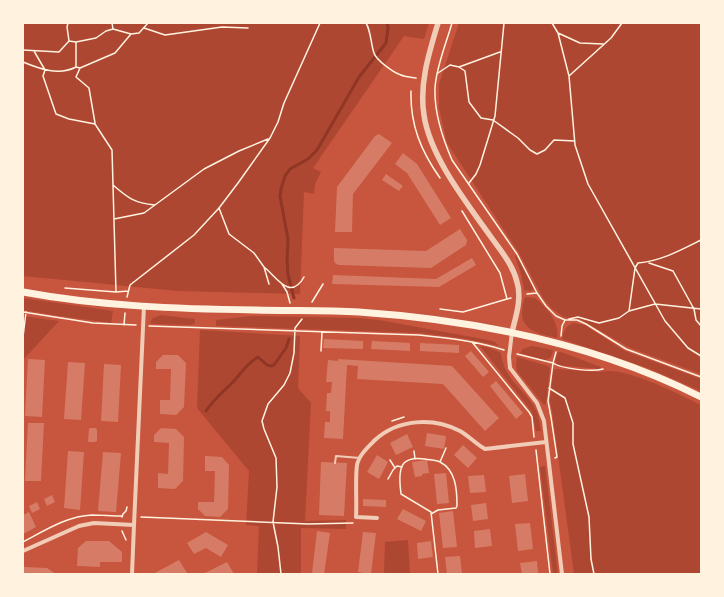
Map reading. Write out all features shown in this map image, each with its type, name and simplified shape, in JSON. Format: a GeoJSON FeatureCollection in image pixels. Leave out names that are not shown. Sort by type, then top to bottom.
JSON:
{"type":"FeatureCollection","features":[{"type":"Feature","properties":{"kind":"main road"},"geometry":{"type":"LineString","coordinates":[[23,292],[90,302],[126,305],[359,312],[457,322],[512,332],[554,342],[594,354],[682,388],[701,397]]}},
{"type":"Feature","properties":{"kind":"street"},"geometry":{"type":"LineString","coordinates":[[438,23],[428,54],[424,79],[424,117],[438,157],[449,176],[499,248],[518,282],[520,296],[512,332],[509,357],[510,368],[539,408],[544,421],[562,574]]}},
{"type":"Feature","properties":{"kind":"street"},"geometry":{"type":"LineString","coordinates":[[132,574],[144,306]]}},
{"type":"Feature","properties":{"kind":"street"},"geometry":{"type":"LineString","coordinates":[[377,518],[356,517],[357,464],[370,444],[380,435],[402,425],[414,422],[428,422],[453,428],[462,432],[485,449],[546,442]]}},
{"type":"Feature","properties":{"kind":"street"},"geometry":{"type":"LineString","coordinates":[[23,551],[79,526],[94,523],[134,525]]}},
{"type":"Feature","properties":{"kind":"lane"},"geometry":{"type":"LineString","coordinates":[[335,463],[336,456],[360,458]]}},
{"type":"Feature","properties":{"kind":"path"},"geometry":{"type":"LineString","coordinates":[[68,23],[67,27],[69,41]]}},
{"type":"Feature","properties":{"kind":"path"},"geometry":{"type":"LineString","coordinates":[[112,23],[112,29]]}},
{"type":"Feature","properties":{"kind":"path"},"geometry":{"type":"LineString","coordinates":[[69,41],[76,42],[96,38],[112,29],[131,34],[139,33],[148,23]]}},
{"type":"Feature","properties":{"kind":"path"},"geometry":{"type":"LineString","coordinates":[[124,325],[130,285],[194,234],[219,208],[270,138],[320,23]]}},
{"type":"Feature","properties":{"kind":"path"},"geometry":{"type":"LineString","coordinates":[[366,23],[376,57],[400,75],[424,79]]}},
{"type":"Feature","properties":{"kind":"path"},"geometry":{"type":"LineString","coordinates":[[452,23],[435,87],[436,107],[444,142],[452,160],[513,248],[537,293],[546,306],[556,316],[565,320],[577,320],[586,324],[626,349],[701,377]]}},
{"type":"Feature","properties":{"kind":"path"},"geometry":{"type":"LineString","coordinates":[[468,184],[476,174],[480,165],[493,120],[504,23]]}},
{"type":"Feature","properties":{"kind":"path"},"geometry":{"type":"LineString","coordinates":[[552,23],[558,33],[569,76],[575,141],[588,184],[665,321],[688,348],[701,356]]}},
{"type":"Feature","properties":{"kind":"path"},"geometry":{"type":"LineString","coordinates":[[569,76],[610,38],[622,23]]}},
{"type":"Feature","properties":{"kind":"path"},"geometry":{"type":"LineString","coordinates":[[144,28],[165,36],[222,26],[248,28]]}},
{"type":"Feature","properties":{"kind":"path"},"geometry":{"type":"LineString","coordinates":[[558,33],[580,43],[603,44]]}},
{"type":"Feature","properties":{"kind":"path"},"geometry":{"type":"LineString","coordinates":[[23,62],[45,70],[58,72],[68,71],[76,67],[80,68],[115,53],[131,34]]}},
{"type":"Feature","properties":{"kind":"path"},"geometry":{"type":"LineString","coordinates":[[23,50],[59,52],[69,41]]}},
{"type":"Feature","properties":{"kind":"path"},"geometry":{"type":"LineString","coordinates":[[76,42],[76,67]]}},
{"type":"Feature","properties":{"kind":"path"},"geometry":{"type":"LineString","coordinates":[[34,51],[45,70],[43,76],[56,114],[69,119],[95,124]]}},
{"type":"Feature","properties":{"kind":"path"},"geometry":{"type":"LineString","coordinates":[[459,67],[500,52]]}},
{"type":"Feature","properties":{"kind":"path"},"geometry":{"type":"LineString","coordinates":[[438,73],[450,65],[459,67],[465,71],[469,102],[481,118],[493,120],[537,154],[545,150],[554,140],[575,141]]}},
{"type":"Feature","properties":{"kind":"path"},"geometry":{"type":"LineString","coordinates":[[80,68],[76,77],[89,88],[95,124],[112,150],[116,292]]}},
{"type":"Feature","properties":{"kind":"path"},"geometry":{"type":"LineString","coordinates":[[114,219],[144,213],[204,169],[239,151],[270,138]]}},
{"type":"Feature","properties":{"kind":"path"},"geometry":{"type":"LineString","coordinates":[[113,185],[126,196],[140,204],[155,205]]}},
{"type":"Feature","properties":{"kind":"path"},"geometry":{"type":"LineString","coordinates":[[219,208],[229,234],[254,253],[264,267],[282,284],[294,311]]}},
{"type":"Feature","properties":{"kind":"path"},"geometry":{"type":"LineString","coordinates":[[629,311],[635,268],[638,263],[648,262],[677,252],[701,240]]}},
{"type":"Feature","properties":{"kind":"path"},"geometry":{"type":"LineString","coordinates":[[648,262],[674,271],[694,309],[696,320],[701,326]]}},
{"type":"Feature","properties":{"kind":"path"},"geometry":{"type":"LineString","coordinates":[[264,267],[269,284]]}},
{"type":"Feature","properties":{"kind":"path"},"geometry":{"type":"LineString","coordinates":[[282,284],[292,287],[302,281],[304,277]]}},
{"type":"Feature","properties":{"kind":"path"},"geometry":{"type":"LineString","coordinates":[[65,288],[116,292],[128,291]]}},
{"type":"Feature","properties":{"kind":"path"},"geometry":{"type":"LineString","coordinates":[[440,309],[463,312],[507,299]]}},
{"type":"Feature","properties":{"kind":"path"},"geometry":{"type":"LineString","coordinates":[[565,320],[578,317],[599,323],[619,318],[629,311],[655,304],[701,309]]}},
{"type":"Feature","properties":{"kind":"path"},"geometry":{"type":"LineString","coordinates":[[23,312],[94,323],[419,335],[459,339],[472,342]]}},
{"type":"Feature","properties":{"kind":"path"},"geometry":{"type":"LineString","coordinates":[[23,337],[26,312]]}},
{"type":"Feature","properties":{"kind":"path"},"geometry":{"type":"LineString","coordinates":[[560,337],[565,320]]}},
{"type":"Feature","properties":{"kind":"path"},"geometry":{"type":"LineString","coordinates":[[281,574],[274,522],[278,487],[276,458],[262,421],[268,404],[284,385],[290,373],[294,352],[295,331]]}},
{"type":"Feature","properties":{"kind":"path"},"geometry":{"type":"LineString","coordinates":[[321,351],[322,332]]}},
{"type":"Feature","properties":{"kind":"path"},"geometry":{"type":"LineString","coordinates":[[556,352],[552,363],[549,388],[565,398],[573,422],[573,444],[589,516],[591,559],[594,574]]}},
{"type":"Feature","properties":{"kind":"path"},"geometry":{"type":"LineString","coordinates":[[552,363],[557,366],[577,369],[603,369]]}},
{"type":"Feature","properties":{"kind":"path"},"geometry":{"type":"LineString","coordinates":[[389,423],[400,417],[407,416]]}},
{"type":"Feature","properties":{"kind":"path"},"geometry":{"type":"LineString","coordinates":[[529,438],[534,437]]}},
{"type":"Feature","properties":{"kind":"path"},"geometry":{"type":"LineString","coordinates":[[440,462],[446,448]]}},
{"type":"Feature","properties":{"kind":"path"},"geometry":{"type":"LineString","coordinates":[[414,451],[415,458]]}},
{"type":"Feature","properties":{"kind":"path"},"geometry":{"type":"LineString","coordinates":[[432,514],[438,510],[456,508],[454,476],[440,462],[415,458],[404,463],[402,468],[400,476],[401,494],[432,514],[438,574]]}},
{"type":"Feature","properties":{"kind":"path"},"geometry":{"type":"LineString","coordinates":[[390,460],[395,468]]}},
{"type":"Feature","properties":{"kind":"path"},"geometry":{"type":"LineString","coordinates":[[388,479],[397,466],[402,468]]}},
{"type":"Feature","properties":{"kind":"path"},"geometry":{"type":"LineString","coordinates":[[134,512],[141,513],[141,517],[308,524],[356,523],[356,517]]}},
{"type":"Feature","properties":{"kind":"path"},"geometry":{"type":"LineString","coordinates":[[349,517],[349,523]]}},
{"type":"Feature","properties":{"kind":"shaded area"},"geometry":{"type":"Polygon","coordinates":[[[23,23],[429,23],[424,39],[404,36],[313,168],[321,172],[315,184],[314,194],[304,192],[300,294],[178,291],[23,276],[23,23]]]}},
{"type":"Feature","properties":{"kind":"shaded area"},"geometry":{"type":"Polygon","coordinates":[[[459,23],[701,23],[701,374],[628,347],[580,319],[564,317],[552,309],[543,298],[519,253],[447,143],[439,108],[439,84],[459,23]]]}},
{"type":"Feature","properties":{"kind":"shaded area"},"geometry":{"type":"Polygon","coordinates":[[[516,255],[533,287],[531,291],[524,290],[516,255]]]}},
{"type":"Feature","properties":{"kind":"shaded area"},"geometry":{"type":"Polygon","coordinates":[[[526,297],[535,298],[552,316],[557,326],[557,338],[535,332],[526,325],[523,321],[522,315],[524,299],[526,297]]]}},
{"type":"Feature","properties":{"kind":"shaded area"},"geometry":{"type":"Polygon","coordinates":[[[23,298],[113,311],[111,323],[23,310],[23,298]]]}},
{"type":"Feature","properties":{"kind":"shaded area"},"geometry":{"type":"Polygon","coordinates":[[[161,315],[195,319],[195,323],[191,325],[150,323],[153,318],[161,315]]]}},
{"type":"Feature","properties":{"kind":"shaded area"},"geometry":{"type":"Polygon","coordinates":[[[23,316],[59,321],[23,360],[23,316]]]}},
{"type":"Feature","properties":{"kind":"shaded area"},"geometry":{"type":"Polygon","coordinates":[[[252,316],[358,318],[379,320],[488,340],[495,342],[499,346],[467,339],[420,333],[216,326],[216,320],[252,316]]]}},
{"type":"Feature","properties":{"kind":"shaded area"},"geometry":{"type":"Polygon","coordinates":[[[573,323],[585,325],[625,351],[701,379],[701,391],[650,369],[562,339],[565,329],[573,323]]]}},
{"type":"Feature","properties":{"kind":"shaded area"},"geometry":{"type":"Polygon","coordinates":[[[200,330],[300,336],[298,388],[311,403],[305,521],[346,520],[346,529],[301,528],[301,574],[257,574],[259,526],[246,525],[249,471],[197,408],[200,330]]]}},
{"type":"Feature","properties":{"kind":"shaded area"},"geometry":{"type":"Polygon","coordinates":[[[480,346],[490,348],[501,353],[503,363],[511,379],[527,397],[537,412],[541,431],[536,431],[532,412],[480,346]]]}},
{"type":"Feature","properties":{"kind":"shaded area"},"geometry":{"type":"Polygon","coordinates":[[[532,346],[553,350],[552,356],[545,360],[520,353],[523,349],[532,346]]]}},
{"type":"Feature","properties":{"kind":"shaded area"},"geometry":{"type":"Polygon","coordinates":[[[558,352],[601,367],[599,369],[557,365],[555,361],[558,352]]]}},
{"type":"Feature","properties":{"kind":"shaded area"},"geometry":{"type":"Polygon","coordinates":[[[517,357],[548,366],[550,368],[546,404],[544,405],[517,371],[517,357]]]}},
{"type":"Feature","properties":{"kind":"shaded area"},"geometry":{"type":"Polygon","coordinates":[[[556,369],[600,372],[610,371],[636,376],[701,405],[701,574],[574,574],[550,401],[553,371],[556,369]]]}},
{"type":"Feature","properties":{"kind":"shaded area"},"geometry":{"type":"Polygon","coordinates":[[[545,466],[558,574],[553,574],[540,467],[545,466]]]}},
{"type":"Feature","properties":{"kind":"shaded area"},"geometry":{"type":"Polygon","coordinates":[[[408,540],[410,574],[384,574],[385,542],[408,540]]]}},
{"type":"Feature","properties":{"kind":"building"},"geometry":{"type":"Polygon","coordinates":[[[379,134],[392,143],[353,194],[352,232],[335,232],[337,187],[375,136],[379,134]]]}},
{"type":"Feature","properties":{"kind":"building"},"geometry":{"type":"Polygon","coordinates":[[[403,153],[417,164],[451,218],[440,225],[407,173],[395,164],[403,153]]]}},
{"type":"Feature","properties":{"kind":"building"},"geometry":{"type":"Polygon","coordinates":[[[386,174],[403,186],[399,191],[382,180],[386,174]]]}},
{"type":"Feature","properties":{"kind":"building"},"geometry":{"type":"Polygon","coordinates":[[[460,229],[467,240],[466,245],[431,268],[339,265],[334,261],[334,248],[426,251],[460,229]]]}},
{"type":"Feature","properties":{"kind":"building"},"geometry":{"type":"Polygon","coordinates":[[[472,258],[476,265],[439,287],[332,284],[333,275],[436,279],[472,258]]]}},
{"type":"Feature","properties":{"kind":"building"},"geometry":{"type":"Polygon","coordinates":[[[324,339],[363,341],[363,349],[323,348],[324,339]]]}},
{"type":"Feature","properties":{"kind":"building"},"geometry":{"type":"Polygon","coordinates":[[[372,341],[410,343],[410,351],[371,349],[372,341]]]}},
{"type":"Feature","properties":{"kind":"building"},"geometry":{"type":"Polygon","coordinates":[[[420,343],[459,345],[459,353],[420,351],[420,343]]]}},
{"type":"Feature","properties":{"kind":"building"},"geometry":{"type":"Polygon","coordinates":[[[471,351],[489,372],[483,377],[465,356],[471,351]]]}},
{"type":"Feature","properties":{"kind":"building"},"geometry":{"type":"Polygon","coordinates":[[[163,355],[178,355],[186,363],[184,407],[176,415],[160,414],[160,400],[170,400],[171,369],[156,369],[156,362],[163,355]]]}},
{"type":"Feature","properties":{"kind":"building"},"geometry":{"type":"Polygon","coordinates":[[[28,359],[45,360],[42,417],[25,416],[28,359]]]}},
{"type":"Feature","properties":{"kind":"building"},"geometry":{"type":"Polygon","coordinates":[[[338,359],[452,366],[499,418],[485,431],[443,384],[357,379],[358,366],[347,365],[343,439],[324,438],[325,422],[330,422],[330,411],[326,411],[327,393],[331,393],[332,382],[326,382],[328,360],[338,361],[338,359]]]}},
{"type":"Feature","properties":{"kind":"building"},"geometry":{"type":"Polygon","coordinates":[[[68,362],[85,363],[81,420],[64,419],[68,362]]]}},
{"type":"Feature","properties":{"kind":"building"},"geometry":{"type":"Polygon","coordinates":[[[104,364],[121,365],[118,422],[101,421],[104,364]]]}},
{"type":"Feature","properties":{"kind":"building"},"geometry":{"type":"Polygon","coordinates":[[[496,381],[523,413],[516,419],[490,386],[496,381]]]}},
{"type":"Feature","properties":{"kind":"building"},"geometry":{"type":"Polygon","coordinates":[[[28,423],[44,423],[41,481],[25,481],[28,423]]]}},
{"type":"Feature","properties":{"kind":"building"},"geometry":{"type":"Polygon","coordinates":[[[90,428],[96,428],[97,430],[97,441],[95,442],[88,441],[90,428]]]}},
{"type":"Feature","properties":{"kind":"building"},"geometry":{"type":"Polygon","coordinates":[[[161,428],[176,429],[184,437],[183,481],[175,489],[158,488],[158,473],[168,474],[169,443],[154,442],[154,435],[161,428]]]}},
{"type":"Feature","properties":{"kind":"building"},"geometry":{"type":"Polygon","coordinates":[[[427,433],[446,436],[444,449],[425,446],[427,433]]]}},
{"type":"Feature","properties":{"kind":"building"},"geometry":{"type":"Polygon","coordinates":[[[407,434],[413,447],[396,455],[390,443],[407,434]]]}},
{"type":"Feature","properties":{"kind":"building"},"geometry":{"type":"Polygon","coordinates":[[[463,445],[477,458],[468,468],[454,455],[463,445]]]}},
{"type":"Feature","properties":{"kind":"building"},"geometry":{"type":"Polygon","coordinates":[[[68,451],[84,452],[80,510],[64,508],[68,451]]]}},
{"type":"Feature","properties":{"kind":"building"},"geometry":{"type":"Polygon","coordinates":[[[103,452],[121,453],[116,512],[98,511],[103,452]]]}},
{"type":"Feature","properties":{"kind":"building"},"geometry":{"type":"Polygon","coordinates":[[[377,455],[388,462],[379,479],[367,472],[377,455]]]}},
{"type":"Feature","properties":{"kind":"building"},"geometry":{"type":"Polygon","coordinates":[[[205,456],[222,457],[229,465],[228,509],[220,517],[205,516],[198,509],[198,502],[214,502],[215,471],[205,471],[205,456]]]}},
{"type":"Feature","properties":{"kind":"building"},"geometry":{"type":"Polygon","coordinates":[[[427,460],[429,473],[415,477],[412,462],[427,460]]]}},
{"type":"Feature","properties":{"kind":"building"},"geometry":{"type":"Polygon","coordinates":[[[321,462],[347,463],[344,516],[319,515],[321,462]]]}},
{"type":"Feature","properties":{"kind":"building"},"geometry":{"type":"Polygon","coordinates":[[[446,473],[449,503],[437,504],[434,474],[446,473]]]}},
{"type":"Feature","properties":{"kind":"building"},"geometry":{"type":"Polygon","coordinates":[[[525,474],[528,501],[512,503],[509,476],[525,474]]]}},
{"type":"Feature","properties":{"kind":"building"},"geometry":{"type":"Polygon","coordinates":[[[484,475],[486,492],[470,493],[468,476],[484,475]]]}},
{"type":"Feature","properties":{"kind":"building"},"geometry":{"type":"Polygon","coordinates":[[[52,495],[55,502],[47,506],[44,499],[52,495]]]}},
{"type":"Feature","properties":{"kind":"building"},"geometry":{"type":"Polygon","coordinates":[[[363,499],[386,500],[386,507],[363,506],[363,499]]]}},
{"type":"Feature","properties":{"kind":"building"},"geometry":{"type":"Polygon","coordinates":[[[37,502],[40,509],[32,513],[29,506],[37,502]]]}},
{"type":"Feature","properties":{"kind":"building"},"geometry":{"type":"Polygon","coordinates":[[[486,503],[488,519],[473,521],[471,505],[486,503]]]}},
{"type":"Feature","properties":{"kind":"building"},"geometry":{"type":"Polygon","coordinates":[[[403,509],[426,521],[421,531],[397,519],[403,509]]]}},
{"type":"Feature","properties":{"kind":"building"},"geometry":{"type":"Polygon","coordinates":[[[453,511],[457,547],[443,548],[439,513],[453,511]]]}},
{"type":"Feature","properties":{"kind":"building"},"geometry":{"type":"Polygon","coordinates":[[[29,512],[36,527],[23,534],[23,515],[29,512]]]}},
{"type":"Feature","properties":{"kind":"building"},"geometry":{"type":"Polygon","coordinates":[[[530,523],[533,549],[518,551],[515,524],[530,523]]]}},
{"type":"Feature","properties":{"kind":"building"},"geometry":{"type":"Polygon","coordinates":[[[490,529],[492,546],[475,548],[474,531],[490,529]]]}},
{"type":"Feature","properties":{"kind":"building"},"geometry":{"type":"Polygon","coordinates":[[[317,531],[330,533],[324,574],[312,573],[317,531]]]}},
{"type":"Feature","properties":{"kind":"building"},"geometry":{"type":"Polygon","coordinates":[[[206,532],[228,545],[221,557],[206,548],[194,554],[187,543],[206,532]]]}},
{"type":"Feature","properties":{"kind":"building"},"geometry":{"type":"Polygon","coordinates":[[[363,532],[376,533],[371,574],[358,572],[363,532]]]}},
{"type":"Feature","properties":{"kind":"building"},"geometry":{"type":"Polygon","coordinates":[[[86,541],[109,541],[122,552],[122,562],[100,562],[100,567],[77,566],[78,548],[86,541]]]}},
{"type":"Feature","properties":{"kind":"building"},"geometry":{"type":"Polygon","coordinates":[[[431,541],[433,557],[418,559],[417,543],[431,541]]]}},
{"type":"Feature","properties":{"kind":"building"},"geometry":{"type":"Polygon","coordinates":[[[460,556],[462,574],[447,574],[445,557],[460,556]]]}},
{"type":"Feature","properties":{"kind":"building"},"geometry":{"type":"Polygon","coordinates":[[[179,560],[187,573],[153,574],[179,560]]]}},
{"type":"Feature","properties":{"kind":"building"},"geometry":{"type":"Polygon","coordinates":[[[537,561],[538,574],[522,574],[520,563],[537,561]]]}},
{"type":"Feature","properties":{"kind":"building"},"geometry":{"type":"Polygon","coordinates":[[[227,562],[234,574],[203,574],[227,562]]]}},
{"type":"Feature","properties":{"kind":"building"},"geometry":{"type":"Polygon","coordinates":[[[23,567],[47,568],[56,574],[23,574],[23,567]]]}},
{"type":"Feature","properties":{"kind":"waterway"},"geometry":{"type":"LineString","coordinates":[[294,298],[288,275],[288,239],[280,196],[285,176],[290,169],[308,159],[317,150],[359,77],[386,43],[388,28],[387,23]]}},
{"type":"Feature","properties":{"kind":"waterway"},"geometry":{"type":"LineString","coordinates":[[206,411],[247,366],[258,357],[267,365],[274,365],[286,348],[289,339]]}}]}
